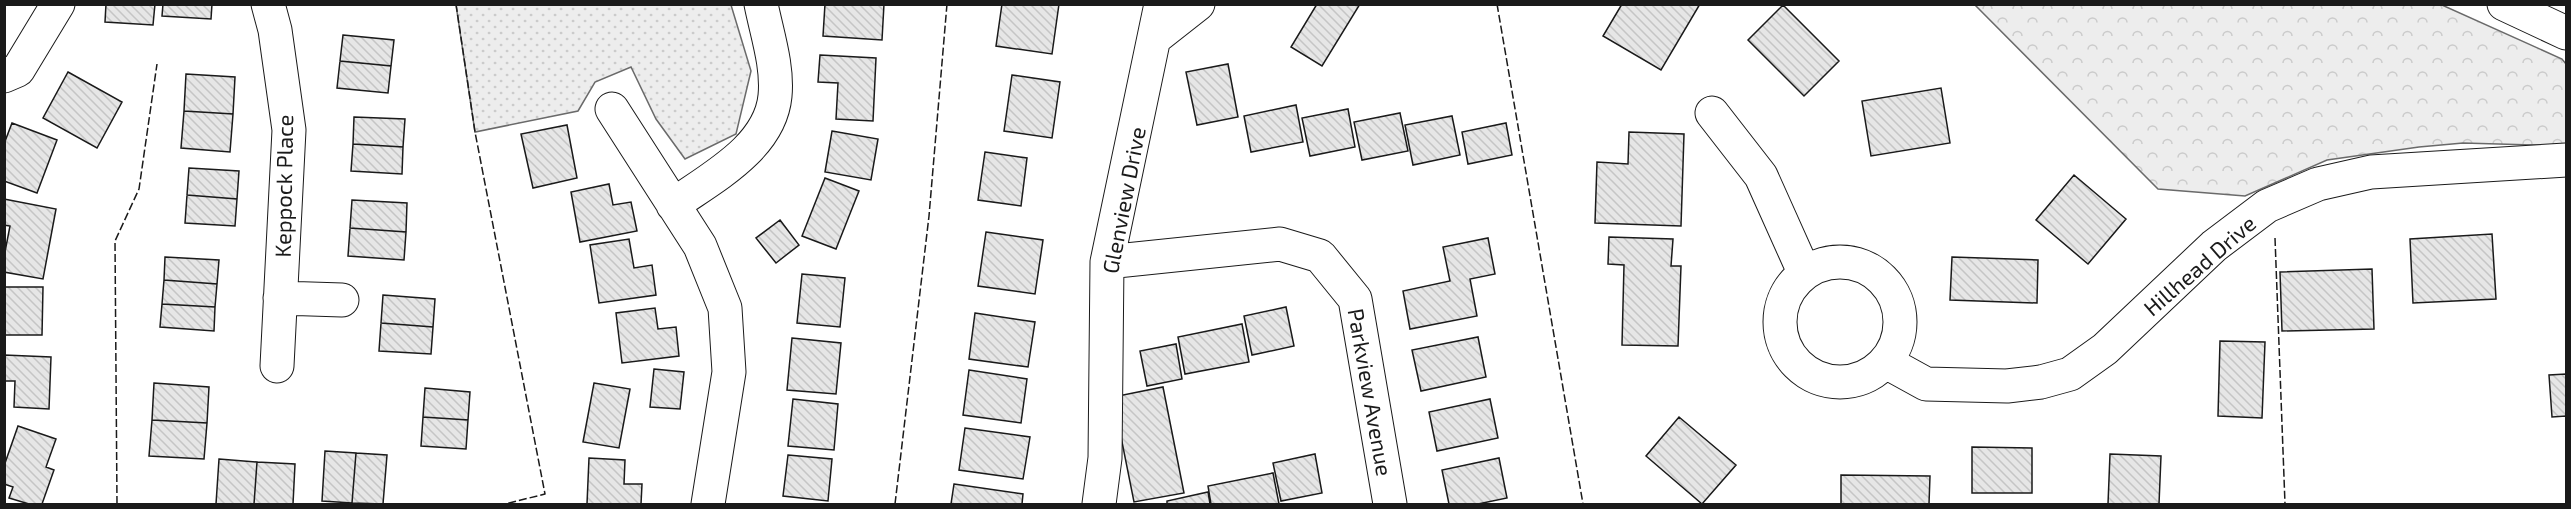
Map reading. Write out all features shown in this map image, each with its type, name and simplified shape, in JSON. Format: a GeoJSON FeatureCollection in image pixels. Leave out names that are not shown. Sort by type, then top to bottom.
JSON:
{"type":"FeatureCollection","features":[{"type":"Feature","properties":{"kind":"street"},"geometry":{"type":"LineString","coordinates":[[4,76],[18,70],[58,4]]}},
{"type":"Feature","properties":{"kind":"street","name":"Keppock Place"},"geometry":{"type":"LineString","coordinates":[[268,4],[275,30],[289,130],[277,366]]}},
{"type":"Feature","properties":{"kind":"street"},"geometry":{"type":"LineString","coordinates":[[673,205],[722,171],[752,146],[766,125],[775,98],[773,61],[761,4]]}},
{"type":"Feature","properties":{"kind":"street","name":"Glenview Drive"},"geometry":{"type":"LineString","coordinates":[[1099,504],[1105,458],[1107,262],[1156,37],[1161,4]]}},
{"type":"Feature","properties":{"kind":"street"},"geometry":{"type":"LineString","coordinates":[[1156,37],[1198,4]]}},
{"type":"Feature","properties":{"kind":"street"},"geometry":{"type":"LineString","coordinates":[[2504,4],[2566,33]]}},
{"type":"Feature","properties":{"kind":"street"},"geometry":{"type":"LineString","coordinates":[[612,109],[700,246],[725,308],[729,372],[708,504]]}},
{"type":"Feature","properties":{"kind":"street"},"geometry":{"type":"LineString","coordinates":[[1712,113],[1761,176],[1804,272]]}},
{"type":"Feature","properties":{"kind":"street","name":"Hillhead Drive"},"geometry":{"type":"LineString","coordinates":[[1886,362],[1926,384],[2007,386],[2041,382],[2070,374],[2105,350],[2214,246],[2267,206],[2318,184],[2371,172],[2566,160]]}},
{"type":"Feature","properties":{"kind":"street","name":"Parkview Avenue"},"geometry":{"type":"LineString","coordinates":[[1107,262],[1280,244],[1320,256],[1355,299],[1390,504]]}},
{"type":"Feature","properties":{"kind":"street"},"geometry":{"type":"LineString","coordinates":[[1837,260],[1872,269],[1895,295],[1901,330],[1886,362],[1858,381],[1823,381],[1794,363],[1779,333],[1783,299],[1804,272],[1837,260]]}},
{"type":"Feature","properties":{"kind":"street"},"geometry":{"type":"LineString","coordinates":[[280,298],[342,300]]}},
{"type":"Feature","properties":{"kind":"green space"},"geometry":{"type":"Polygon","coordinates":[[[456,5],[731,5],[751,71],[736,134],[685,159],[656,119],[631,67],[595,82],[578,111],[475,132],[456,5]]]}},
{"type":"Feature","properties":{"kind":"green space"},"geometry":{"type":"Polygon","coordinates":[[[1975,5],[2442,5],[2562,59],[2566,64],[2565,146],[2463,143],[2327,160],[2245,196],[2158,189],[1975,5]]]}},
{"type":"Feature","properties":{"kind":"building"},"geometry":{"type":"Polygon","coordinates":[[[106,4],[155,4],[153,25],[105,22],[106,4]]]}},
{"type":"Feature","properties":{"kind":"building"},"geometry":{"type":"Polygon","coordinates":[[[163,4],[212,4],[211,19],[162,16],[163,4]]]}},
{"type":"Feature","properties":{"kind":"building"},"geometry":{"type":"Polygon","coordinates":[[[825,4],[884,4],[882,40],[823,36],[825,4]]]}},
{"type":"Feature","properties":{"kind":"building"},"geometry":{"type":"Polygon","coordinates":[[[1002,4],[1059,4],[1052,54],[996,46],[1002,4]]]}},
{"type":"Feature","properties":{"kind":"building"},"geometry":{"type":"Polygon","coordinates":[[[1317,4],[1360,4],[1322,66],[1291,47],[1317,4]]]}},
{"type":"Feature","properties":{"kind":"building"},"geometry":{"type":"Polygon","coordinates":[[[1622,4],[1700,4],[1661,70],[1603,36],[1622,4]]]}},
{"type":"Feature","properties":{"kind":"building"},"geometry":{"type":"Polygon","coordinates":[[[1783,5],[1839,61],[1804,96],[1748,40],[1783,5]]]}},
{"type":"Feature","properties":{"kind":"building"},"geometry":{"type":"Polygon","coordinates":[[[343,35],[394,40],[391,66],[340,61],[343,35]]]}},
{"type":"Feature","properties":{"kind":"building"},"geometry":{"type":"Polygon","coordinates":[[[820,55],[876,58],[873,121],[836,119],[838,83],[818,82],[820,55]]]}},
{"type":"Feature","properties":{"kind":"building"},"geometry":{"type":"Polygon","coordinates":[[[340,61],[391,66],[388,93],[337,88],[340,61]]]}},
{"type":"Feature","properties":{"kind":"building"},"geometry":{"type":"Polygon","coordinates":[[[1228,64],[1238,117],[1197,125],[1186,72],[1228,64]]]}},
{"type":"Feature","properties":{"kind":"building"},"geometry":{"type":"Polygon","coordinates":[[[68,72],[122,102],[97,148],[43,118],[68,72]]]}},
{"type":"Feature","properties":{"kind":"building"},"geometry":{"type":"Polygon","coordinates":[[[186,74],[235,77],[233,114],[184,111],[186,74]]]}},
{"type":"Feature","properties":{"kind":"building"},"geometry":{"type":"Polygon","coordinates":[[[1012,75],[1060,82],[1052,138],[1004,131],[1012,75]]]}},
{"type":"Feature","properties":{"kind":"building"},"geometry":{"type":"Polygon","coordinates":[[[1941,88],[1950,143],[1871,156],[1862,101],[1941,88]]]}},
{"type":"Feature","properties":{"kind":"building"},"geometry":{"type":"Polygon","coordinates":[[[1296,105],[1303,142],[1251,152],[1244,116],[1296,105]]]}},
{"type":"Feature","properties":{"kind":"building"},"geometry":{"type":"Polygon","coordinates":[[[1348,109],[1355,147],[1310,156],[1302,118],[1348,109]]]}},
{"type":"Feature","properties":{"kind":"building"},"geometry":{"type":"Polygon","coordinates":[[[184,111],[233,114],[230,152],[181,148],[184,111]]]}},
{"type":"Feature","properties":{"kind":"building"},"geometry":{"type":"Polygon","coordinates":[[[1400,113],[1408,151],[1362,160],[1354,122],[1400,113]]]}},
{"type":"Feature","properties":{"kind":"building"},"geometry":{"type":"Polygon","coordinates":[[[1452,116],[1460,155],[1413,165],[1405,125],[1452,116]]]}},
{"type":"Feature","properties":{"kind":"building"},"geometry":{"type":"Polygon","coordinates":[[[354,117],[405,119],[403,147],[353,144],[354,117]]]}},
{"type":"Feature","properties":{"kind":"building"},"geometry":{"type":"Polygon","coordinates":[[[12,123],[57,140],[37,193],[4,181],[4,144],[12,123]]]}},
{"type":"Feature","properties":{"kind":"building"},"geometry":{"type":"Polygon","coordinates":[[[1506,123],[1512,155],[1468,164],[1462,132],[1506,123]]]}},
{"type":"Feature","properties":{"kind":"building"},"geometry":{"type":"Polygon","coordinates":[[[567,125],[577,178],[533,188],[521,134],[567,125]]]}},
{"type":"Feature","properties":{"kind":"building"},"geometry":{"type":"Polygon","coordinates":[[[832,131],[878,139],[871,180],[825,172],[832,131]]]}},
{"type":"Feature","properties":{"kind":"building"},"geometry":{"type":"Polygon","coordinates":[[[1629,132],[1684,134],[1681,226],[1595,223],[1597,162],[1628,164],[1629,132]]]}},
{"type":"Feature","properties":{"kind":"building"},"geometry":{"type":"Polygon","coordinates":[[[353,144],[403,147],[402,174],[351,171],[353,144]]]}},
{"type":"Feature","properties":{"kind":"building"},"geometry":{"type":"Polygon","coordinates":[[[985,152],[1027,158],[1021,206],[978,200],[985,152]]]}},
{"type":"Feature","properties":{"kind":"building"},"geometry":{"type":"Polygon","coordinates":[[[189,168],[239,171],[237,199],[187,195],[189,168]]]}},
{"type":"Feature","properties":{"kind":"building"},"geometry":{"type":"Polygon","coordinates":[[[2074,175],[2126,219],[2088,264],[2036,220],[2074,175]]]}},
{"type":"Feature","properties":{"kind":"building"},"geometry":{"type":"Polygon","coordinates":[[[825,178],[859,191],[836,249],[802,236],[825,178]]]}},
{"type":"Feature","properties":{"kind":"building"},"geometry":{"type":"Polygon","coordinates":[[[609,184],[613,205],[631,202],[637,231],[580,242],[571,192],[609,184]]]}},
{"type":"Feature","properties":{"kind":"building"},"geometry":{"type":"Polygon","coordinates":[[[187,195],[237,199],[235,226],[185,223],[187,195]]]}},
{"type":"Feature","properties":{"kind":"building"},"geometry":{"type":"Polygon","coordinates":[[[4,199],[56,209],[43,279],[4,272],[4,257],[10,226],[4,225],[4,199]]]}},
{"type":"Feature","properties":{"kind":"building"},"geometry":{"type":"Polygon","coordinates":[[[352,200],[407,203],[406,232],[350,228],[352,200]]]}},
{"type":"Feature","properties":{"kind":"building"},"geometry":{"type":"Polygon","coordinates":[[[780,220],[799,245],[776,263],[756,238],[780,220]]]}},
{"type":"Feature","properties":{"kind":"building"},"geometry":{"type":"Polygon","coordinates":[[[350,228],[406,232],[404,260],[348,256],[350,228]]]}},
{"type":"Feature","properties":{"kind":"building"},"geometry":{"type":"Polygon","coordinates":[[[986,232],[1043,240],[1035,294],[978,286],[986,232]]]}},
{"type":"Feature","properties":{"kind":"building"},"geometry":{"type":"Polygon","coordinates":[[[2492,234],[2496,299],[2413,303],[2410,239],[2492,234]]]}},
{"type":"Feature","properties":{"kind":"building"},"geometry":{"type":"Polygon","coordinates":[[[1609,237],[1673,239],[1671,266],[1681,266],[1678,346],[1622,345],[1624,265],[1608,264],[1609,237]]]}},
{"type":"Feature","properties":{"kind":"building"},"geometry":{"type":"Polygon","coordinates":[[[1488,238],[1495,274],[1470,279],[1477,316],[1410,329],[1403,291],[1450,281],[1443,247],[1488,238]]]}},
{"type":"Feature","properties":{"kind":"building"},"geometry":{"type":"Polygon","coordinates":[[[629,239],[634,268],[652,265],[656,295],[599,303],[590,245],[629,239]]]}},
{"type":"Feature","properties":{"kind":"building"},"geometry":{"type":"Polygon","coordinates":[[[165,257],[219,260],[217,284],[164,280],[165,257]]]}},
{"type":"Feature","properties":{"kind":"building"},"geometry":{"type":"Polygon","coordinates":[[[1952,257],[2038,260],[2037,303],[1950,300],[1952,257]]]}},
{"type":"Feature","properties":{"kind":"building"},"geometry":{"type":"Polygon","coordinates":[[[2372,269],[2374,329],[2282,331],[2280,272],[2372,269]]]}},
{"type":"Feature","properties":{"kind":"building"},"geometry":{"type":"Polygon","coordinates":[[[802,274],[845,278],[840,327],[797,323],[802,274]]]}},
{"type":"Feature","properties":{"kind":"building"},"geometry":{"type":"Polygon","coordinates":[[[164,280],[217,284],[215,307],[162,304],[164,280]]]}},
{"type":"Feature","properties":{"kind":"building"},"geometry":{"type":"Polygon","coordinates":[[[4,287],[43,287],[42,335],[4,335],[4,287]]]}},
{"type":"Feature","properties":{"kind":"building"},"geometry":{"type":"Polygon","coordinates":[[[383,295],[435,299],[433,327],[381,323],[383,295]]]}},
{"type":"Feature","properties":{"kind":"building"},"geometry":{"type":"Polygon","coordinates":[[[162,304],[215,307],[214,331],[160,327],[162,304]]]}},
{"type":"Feature","properties":{"kind":"building"},"geometry":{"type":"Polygon","coordinates":[[[1286,307],[1294,346],[1252,355],[1244,316],[1286,307]]]}},
{"type":"Feature","properties":{"kind":"building"},"geometry":{"type":"Polygon","coordinates":[[[655,308],[658,329],[676,327],[679,356],[622,363],[616,313],[655,308]]]}},
{"type":"Feature","properties":{"kind":"building"},"geometry":{"type":"Polygon","coordinates":[[[975,313],[1035,322],[1028,367],[969,359],[975,313]]]}},
{"type":"Feature","properties":{"kind":"building"},"geometry":{"type":"Polygon","coordinates":[[[381,323],[433,327],[431,354],[379,351],[381,323]]]}},
{"type":"Feature","properties":{"kind":"building"},"geometry":{"type":"Polygon","coordinates":[[[1242,324],[1249,362],[1185,374],[1178,337],[1242,324]]]}},
{"type":"Feature","properties":{"kind":"building"},"geometry":{"type":"Polygon","coordinates":[[[1478,337],[1486,377],[1421,391],[1412,350],[1478,337]]]}},
{"type":"Feature","properties":{"kind":"building"},"geometry":{"type":"Polygon","coordinates":[[[792,338],[841,343],[836,394],[787,390],[792,338]]]}},
{"type":"Feature","properties":{"kind":"building"},"geometry":{"type":"Polygon","coordinates":[[[2220,341],[2265,342],[2262,418],[2218,416],[2220,341]]]}},
{"type":"Feature","properties":{"kind":"building"},"geometry":{"type":"Polygon","coordinates":[[[1176,344],[1182,379],[1147,386],[1140,351],[1176,344]]]}},
{"type":"Feature","properties":{"kind":"building"},"geometry":{"type":"Polygon","coordinates":[[[4,355],[51,357],[49,409],[14,407],[15,381],[4,381],[4,355]]]}},
{"type":"Feature","properties":{"kind":"building"},"geometry":{"type":"Polygon","coordinates":[[[654,369],[684,372],[680,409],[650,407],[654,369]]]}},
{"type":"Feature","properties":{"kind":"building"},"geometry":{"type":"Polygon","coordinates":[[[969,370],[1027,379],[1021,423],[963,415],[969,370]]]}},
{"type":"Feature","properties":{"kind":"building"},"geometry":{"type":"Polygon","coordinates":[[[2566,374],[2566,416],[2552,417],[2549,375],[2566,374]]]}},
{"type":"Feature","properties":{"kind":"building"},"geometry":{"type":"Polygon","coordinates":[[[154,383],[209,387],[207,423],[152,420],[154,383]]]}},
{"type":"Feature","properties":{"kind":"building"},"geometry":{"type":"Polygon","coordinates":[[[594,383],[630,389],[619,448],[583,442],[594,383]]]}},
{"type":"Feature","properties":{"kind":"building"},"geometry":{"type":"Polygon","coordinates":[[[1163,387],[1184,493],[1134,502],[1113,397],[1163,387]]]}},
{"type":"Feature","properties":{"kind":"building"},"geometry":{"type":"Polygon","coordinates":[[[425,388],[470,392],[468,420],[423,417],[425,388]]]}},
{"type":"Feature","properties":{"kind":"building"},"geometry":{"type":"Polygon","coordinates":[[[793,399],[838,404],[834,450],[788,446],[793,399]]]}},
{"type":"Feature","properties":{"kind":"building"},"geometry":{"type":"Polygon","coordinates":[[[1490,399],[1498,438],[1437,451],[1429,412],[1490,399]]]}},
{"type":"Feature","properties":{"kind":"building"},"geometry":{"type":"Polygon","coordinates":[[[423,417],[468,420],[466,449],[421,446],[423,417]]]}},
{"type":"Feature","properties":{"kind":"building"},"geometry":{"type":"Polygon","coordinates":[[[1679,417],[1736,465],[1702,504],[1646,456],[1679,417]]]}},
{"type":"Feature","properties":{"kind":"building"},"geometry":{"type":"Polygon","coordinates":[[[152,420],[207,423],[204,459],[149,456],[152,420]]]}},
{"type":"Feature","properties":{"kind":"building"},"geometry":{"type":"Polygon","coordinates":[[[18,426],[56,439],[46,467],[54,470],[42,504],[29,504],[9,498],[13,487],[4,484],[4,466],[18,426]]]}},
{"type":"Feature","properties":{"kind":"building"},"geometry":{"type":"Polygon","coordinates":[[[965,428],[1030,437],[1023,479],[959,470],[965,428]]]}},
{"type":"Feature","properties":{"kind":"building"},"geometry":{"type":"Polygon","coordinates":[[[1972,447],[2032,448],[2032,493],[1972,493],[1972,447]]]}},
{"type":"Feature","properties":{"kind":"building"},"geometry":{"type":"Polygon","coordinates":[[[325,451],[356,453],[352,503],[322,501],[325,451]]]}},
{"type":"Feature","properties":{"kind":"building"},"geometry":{"type":"Polygon","coordinates":[[[356,453],[387,455],[383,504],[352,503],[356,453]]]}},
{"type":"Feature","properties":{"kind":"building"},"geometry":{"type":"Polygon","coordinates":[[[1315,454],[1322,493],[1281,501],[1273,463],[1315,454]]]}},
{"type":"Feature","properties":{"kind":"building"},"geometry":{"type":"Polygon","coordinates":[[[2110,454],[2161,456],[2159,504],[2108,504],[2110,454]]]}},
{"type":"Feature","properties":{"kind":"building"},"geometry":{"type":"Polygon","coordinates":[[[788,455],[832,459],[828,501],[783,496],[788,455]]]}},
{"type":"Feature","properties":{"kind":"building"},"geometry":{"type":"Polygon","coordinates":[[[589,458],[625,460],[624,484],[642,484],[641,504],[587,504],[589,458]]]}},
{"type":"Feature","properties":{"kind":"building"},"geometry":{"type":"Polygon","coordinates":[[[1499,458],[1507,498],[1478,504],[1449,504],[1442,470],[1499,458]]]}},
{"type":"Feature","properties":{"kind":"building"},"geometry":{"type":"Polygon","coordinates":[[[219,459],[257,462],[254,504],[216,504],[219,459]]]}},
{"type":"Feature","properties":{"kind":"building"},"geometry":{"type":"Polygon","coordinates":[[[257,462],[295,464],[293,504],[254,504],[257,462]]]}},
{"type":"Feature","properties":{"kind":"building"},"geometry":{"type":"Polygon","coordinates":[[[1273,473],[1279,504],[1211,504],[1208,486],[1273,473]]]}},
{"type":"Feature","properties":{"kind":"building"},"geometry":{"type":"Polygon","coordinates":[[[1841,475],[1930,476],[1929,504],[1841,504],[1841,475]]]}},
{"type":"Feature","properties":{"kind":"building"},"geometry":{"type":"Polygon","coordinates":[[[954,484],[1023,494],[1022,504],[951,504],[954,484]]]}},
{"type":"Feature","properties":{"kind":"building"},"geometry":{"type":"Polygon","coordinates":[[[1208,492],[1210,504],[1167,504],[1167,501],[1208,492]]]}},
{"type":"Feature","properties":{"kind":"fence"},"geometry":{"type":"LineString","coordinates":[[456,4],[475,132],[545,494],[505,504]]}},
{"type":"Feature","properties":{"kind":"fence"},"geometry":{"type":"LineString","coordinates":[[895,504],[929,216],[947,4]]}},
{"type":"Feature","properties":{"kind":"fence"},"geometry":{"type":"LineString","coordinates":[[1497,4],[1583,504]]}},
{"type":"Feature","properties":{"kind":"fence"},"geometry":{"type":"LineString","coordinates":[[117,504],[115,241],[139,189],[157,64]]}},
{"type":"Feature","properties":{"kind":"fence"},"geometry":{"type":"LineString","coordinates":[[2275,238],[2285,504]]}}]}
